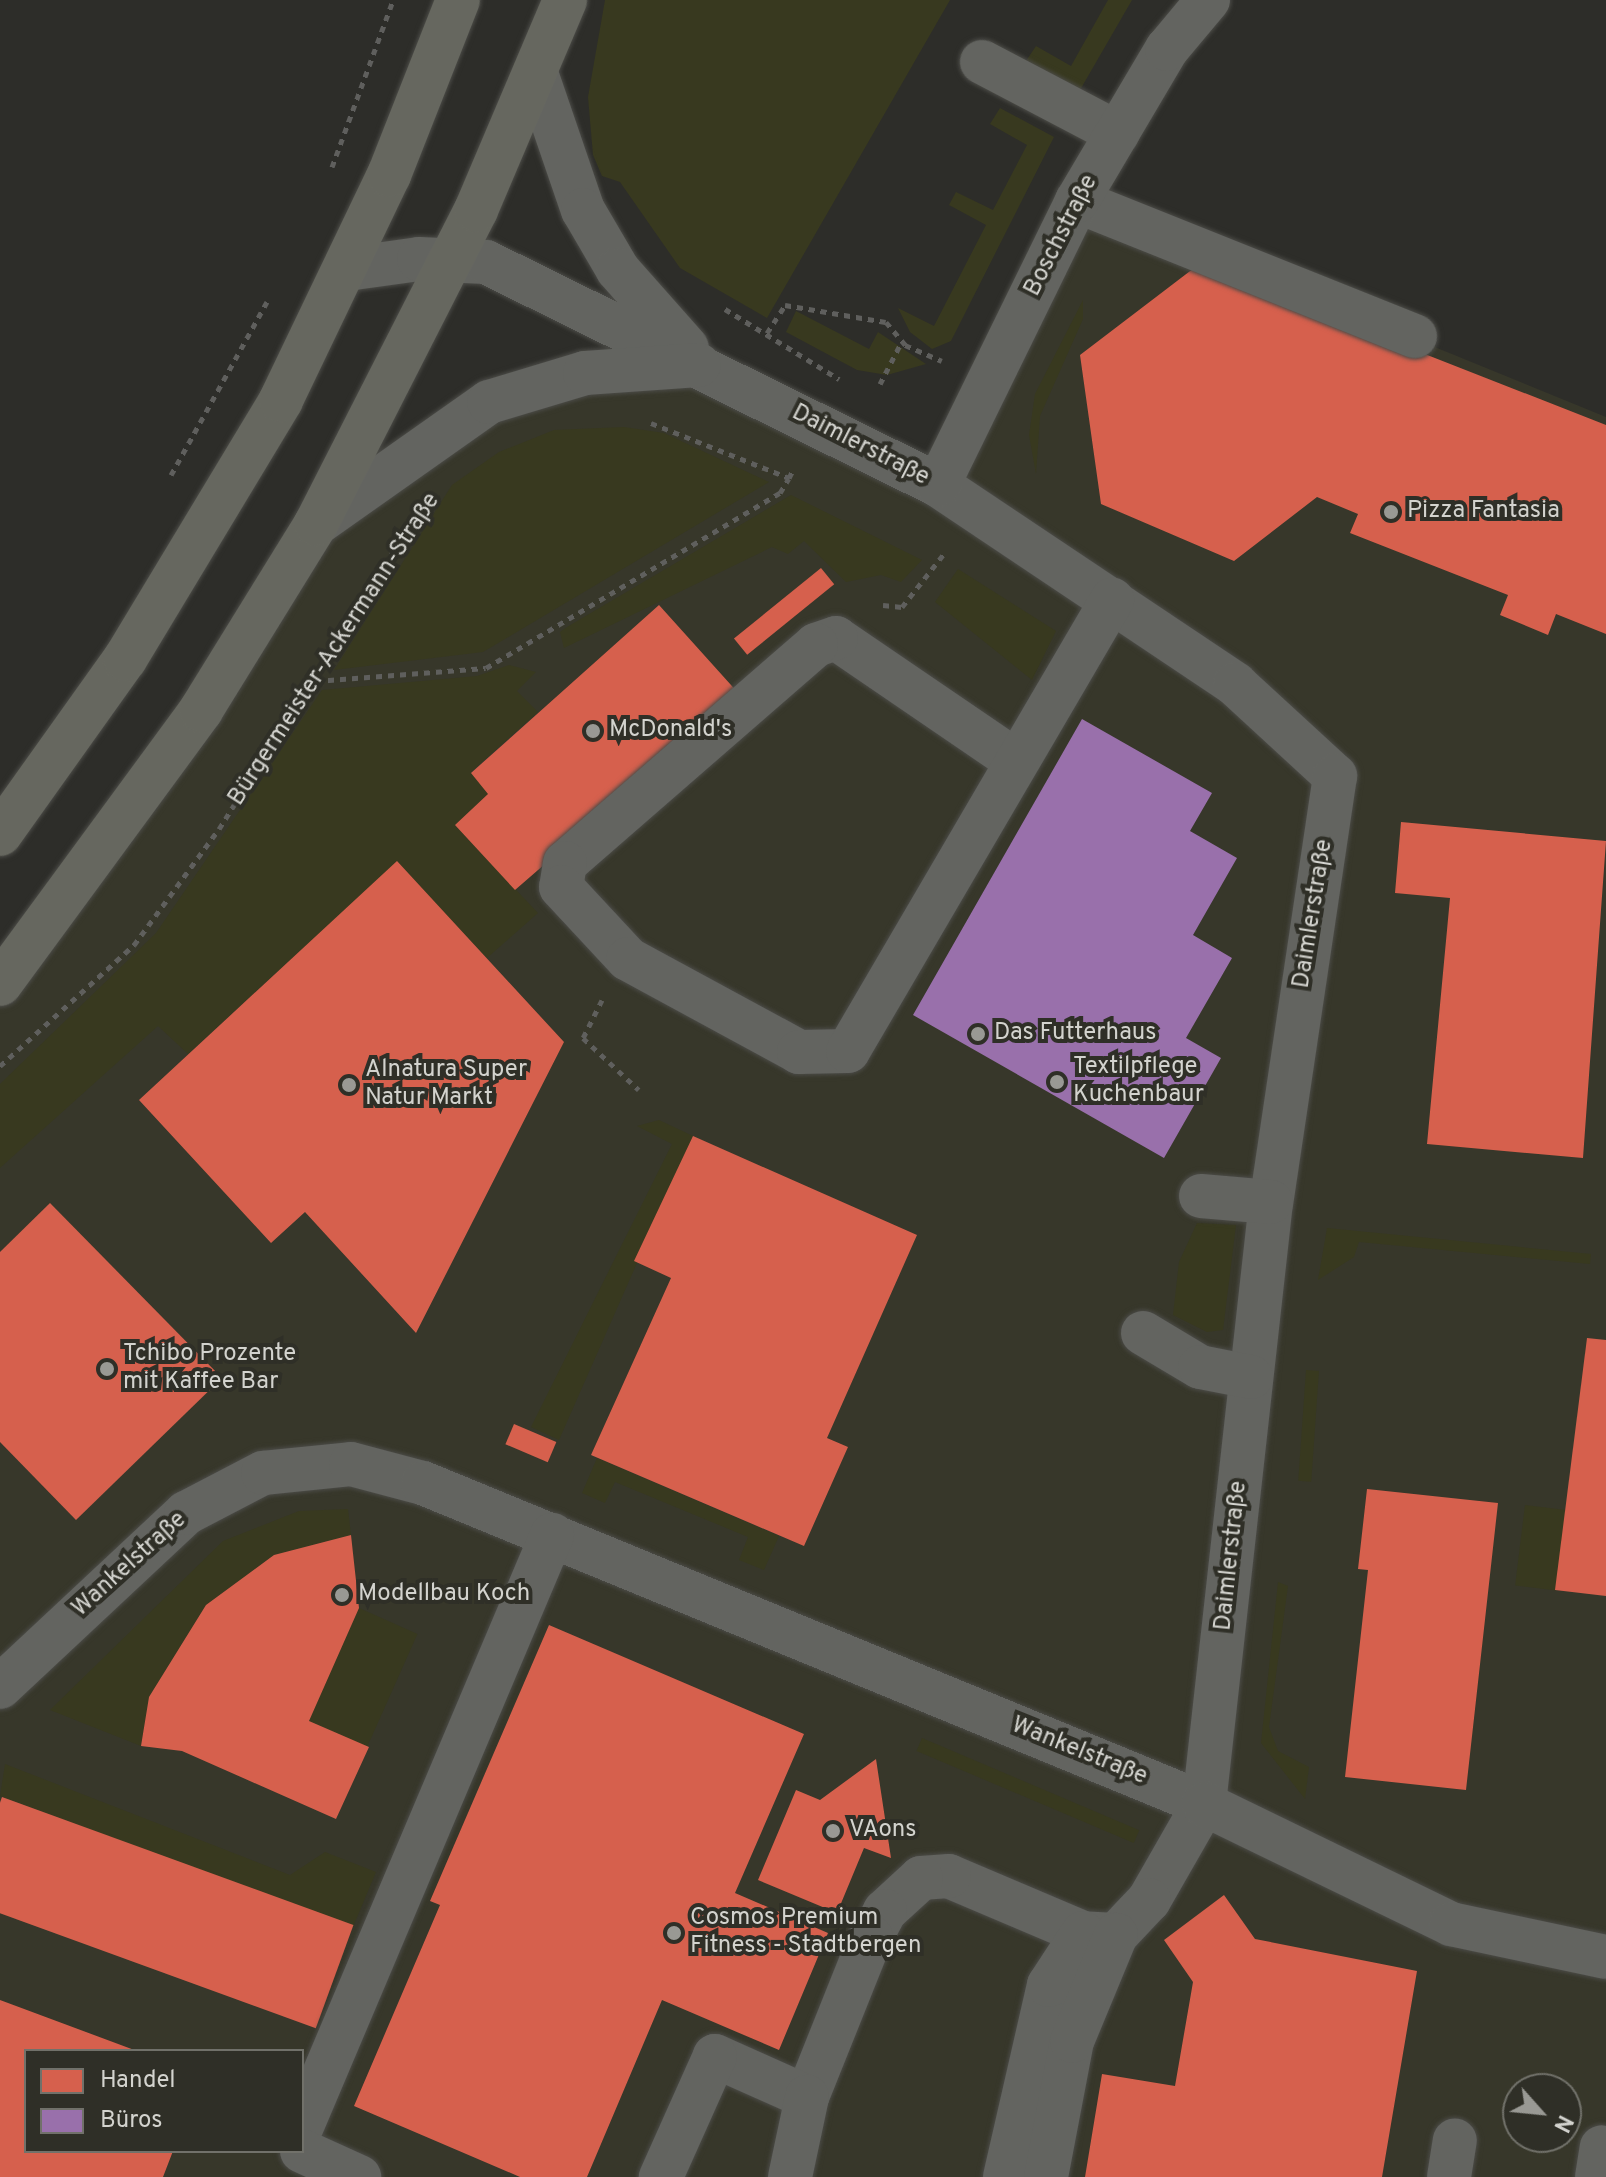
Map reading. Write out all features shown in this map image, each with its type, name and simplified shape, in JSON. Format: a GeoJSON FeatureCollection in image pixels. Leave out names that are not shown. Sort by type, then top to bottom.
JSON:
{"type":"FeatureCollection","features":[{"type":"Feature","properties":{"kind":"main road"},"geometry":{"type":"LineString","coordinates":[[0,834],[181,572],[347,269],[458,0]]}},
{"type":"Feature","properties":{"kind":"main road"},"geometry":{"type":"LineString","coordinates":[[0,984],[201,710],[316,524],[451,260],[537,76],[565,0]]}},
{"type":"Feature","properties":{"kind":"street","name":"Boschstraße"},"geometry":{"type":"LineString","coordinates":[[938,485],[1077,201],[1167,49],[1208,0]]}},
{"type":"Feature","properties":{"kind":"street"},"geometry":{"type":"LineString","coordinates":[[982,62],[1117,133]]}},
{"type":"Feature","properties":{"kind":"street","name":"Daimlerstraße"},"geometry":{"type":"LineString","coordinates":[[537,76],[583,210],[618,270],[702,365]]}},
{"type":"Feature","properties":{"kind":"street"},"geometry":{"type":"LineString","coordinates":[[1077,201],[1415,336]]}},
{"type":"Feature","properties":{"kind":"street","name":"Daimlerstraße"},"geometry":{"type":"LineString","coordinates":[[347,269],[451,260],[486,262],[528,279],[938,485],[1235,684],[1335,776],[1271,1202],[1204,1804]]}},
{"type":"Feature","properties":{"kind":"street"},"geometry":{"type":"LineString","coordinates":[[316,524],[489,402],[585,373],[702,365]]}},
{"type":"Feature","properties":{"kind":"street"},"geometry":{"type":"LineString","coordinates":[[1016,761],[836,638],[816,645],[565,863],[561,887],[566,901],[628,959],[799,1052],[834,1057],[861,1037],[1016,761],[1112,600]]}},
{"type":"Feature","properties":{"kind":"street"},"geometry":{"type":"LineString","coordinates":[[1201,1196],[1271,1202]]}},
{"type":"Feature","properties":{"kind":"street"},"geometry":{"type":"LineString","coordinates":[[1143,1333],[1200,1367],[1251,1377]]}},
{"type":"Feature","properties":{"kind":"street","name":"Wankelstraße"},"geometry":{"type":"LineString","coordinates":[[0,1687],[162,1532],[263,1473],[351,1464],[386,1470],[552,1535],[1204,1804],[1451,1924],[1606,1957]]}},
{"type":"Feature","properties":{"kind":"street"},"geometry":{"type":"LineString","coordinates":[[304,2121],[552,1535]]}},
{"type":"Feature","properties":{"kind":"street"},"geometry":{"type":"LineString","coordinates":[[1005,2177],[1049,1985],[1100,1934],[1149,1900],[1204,1804]]}},
{"type":"Feature","properties":{"kind":"street"},"geometry":{"type":"LineString","coordinates":[[790,2177],[807,2097],[871,1937],[885,1911],[921,1878],[949,1876],[1100,1934]]}},
{"type":"Feature","properties":{"kind":"street"},"geometry":{"type":"LineString","coordinates":[[1046,2177],[1057,2108],[1100,1934]]}},
{"type":"Feature","properties":{"kind":"street"},"geometry":{"type":"LineString","coordinates":[[661,2177],[715,2056],[807,2097]]}},
{"type":"Feature","properties":{"kind":"street"},"geometry":{"type":"LineString","coordinates":[[304,2152],[359,2177]]}},
{"type":"Feature","properties":{"kind":"street"},"geometry":{"type":"LineString","coordinates":[[282,2177],[291,2153]]}},
{"type":"Feature","properties":{"kind":"path"},"geometry":{"type":"LineString","coordinates":[[327,179],[393,0]]}},
{"type":"Feature","properties":{"kind":"path"},"geometry":{"type":"LineString","coordinates":[[168,481],[275,287]]}},
{"type":"Feature","properties":{"kind":"path"},"geometry":{"type":"LineString","coordinates":[[767,333],[785,305],[886,322],[902,341],[943,361]]}},
{"type":"Feature","properties":{"kind":"path"},"geometry":{"type":"LineString","coordinates":[[880,384],[902,341]]}},
{"type":"Feature","properties":{"kind":"path"},"geometry":{"type":"LineString","coordinates":[[637,421],[666,425],[789,478]]}},
{"type":"Feature","properties":{"kind":"path"},"geometry":{"type":"LineString","coordinates":[[315,681],[486,668],[780,493],[816,424]]}},
{"type":"Feature","properties":{"kind":"path","name":"Bürgermeister-Ackermann-Straße"},"geometry":{"type":"LineString","coordinates":[[0,1066],[134,945],[315,681],[417,515]]}},
{"type":"Feature","properties":{"kind":"path"},"geometry":{"type":"LineString","coordinates":[[592,1012],[583,1038],[639,1090]]}},
{"type":"Feature","properties":{"kind":"shaded area"},"geometry":{"type":"Polygon","coordinates":[[[1077,201],[1606,417],[1606,2177],[0,2177],[0,984],[316,524],[489,402],[702,365],[938,485],[1077,201]]]}},
{"type":"Feature","properties":{"kind":"green space"},"geometry":{"type":"Polygon","coordinates":[[[605,0],[950,0],[767,318],[680,268],[620,182],[602,176],[593,155],[588,97],[605,0]]]}},
{"type":"Feature","properties":{"kind":"green space"},"geometry":{"type":"Polygon","coordinates":[[[1108,0],[1132,0],[1080,90],[1026,61],[1036,46],[1071,66],[1108,0]]]}},
{"type":"Feature","properties":{"kind":"green space"},"geometry":{"type":"Polygon","coordinates":[[[1000,108],[1054,137],[951,341],[932,349],[910,332],[898,308],[934,326],[986,225],[949,205],[956,192],[993,210],[1027,145],[990,124],[1000,108]]]}},
{"type":"Feature","properties":{"kind":"green space"},"geometry":{"type":"Polygon","coordinates":[[[1083,300],[1083,319],[1040,416],[1036,474],[1029,435],[1035,394],[1083,300]]]}},
{"type":"Feature","properties":{"kind":"green space"},"geometry":{"type":"Polygon","coordinates":[[[796,311],[869,349],[878,332],[926,364],[887,375],[857,370],[786,332],[796,311]]]}},
{"type":"Feature","properties":{"kind":"green space"},"geometry":{"type":"Polygon","coordinates":[[[624,427],[664,433],[769,482],[483,652],[334,670],[452,485],[499,452],[554,430],[624,427]]]}},
{"type":"Feature","properties":{"kind":"green space"},"geometry":{"type":"Polygon","coordinates":[[[791,495],[922,560],[901,582],[881,575],[846,582],[804,541],[788,554],[772,547],[564,648],[560,632],[567,627],[791,495]]]}},
{"type":"Feature","properties":{"kind":"green space"},"geometry":{"type":"Polygon","coordinates":[[[958,569],[1056,631],[1032,680],[935,602],[958,569]]]}},
{"type":"Feature","properties":{"kind":"green space"},"geometry":{"type":"Polygon","coordinates":[[[509,665],[536,672],[517,691],[538,712],[471,772],[488,794],[455,825],[538,913],[487,958],[397,862],[188,1054],[158,1026],[0,1168],[0,1084],[156,933],[322,690],[477,676],[509,665]]]}},
{"type":"Feature","properties":{"kind":"green space"},"geometry":{"type":"Polygon","coordinates":[[[659,1120],[693,1136],[559,1440],[531,1427],[672,1144],[637,1126],[659,1120]]]}},
{"type":"Feature","properties":{"kind":"green space"},"geometry":{"type":"Polygon","coordinates":[[[1197,1223],[1236,1225],[1223,1330],[1207,1332],[1173,1315],[1179,1262],[1197,1223]]]}},
{"type":"Feature","properties":{"kind":"green space"},"geometry":{"type":"Polygon","coordinates":[[[1327,1228],[1591,1254],[1590,1264],[1359,1242],[1354,1257],[1318,1280],[1327,1228]]]}},
{"type":"Feature","properties":{"kind":"green space"},"geometry":{"type":"Polygon","coordinates":[[[1306,1370],[1319,1371],[1311,1482],[1298,1481],[1306,1370]]]}},
{"type":"Feature","properties":{"kind":"green space"},"geometry":{"type":"Polygon","coordinates":[[[597,1458],[779,1536],[764,1570],[739,1560],[748,1537],[615,1482],[605,1503],[582,1493],[597,1458]]]}},
{"type":"Feature","properties":{"kind":"green space"},"geometry":{"type":"Polygon","coordinates":[[[1525,1505],[1566,1510],[1556,1590],[1515,1585],[1525,1505]]]}},
{"type":"Feature","properties":{"kind":"green space"},"geometry":{"type":"Polygon","coordinates":[[[348,1509],[351,1535],[274,1555],[206,1605],[149,1697],[141,1746],[50,1710],[223,1541],[299,1511],[348,1509]]]}},
{"type":"Feature","properties":{"kind":"green space"},"geometry":{"type":"Polygon","coordinates":[[[1278,1582],[1288,1586],[1269,1727],[1278,1751],[1309,1767],[1305,1799],[1261,1743],[1278,1582]]]}},
{"type":"Feature","properties":{"kind":"green space"},"geometry":{"type":"Polygon","coordinates":[[[359,1608],[417,1634],[367,1747],[309,1721],[359,1608]]]}},
{"type":"Feature","properties":{"kind":"green space"},"geometry":{"type":"Polygon","coordinates":[[[922,1738],[1139,1830],[1134,1843],[917,1751],[922,1738]]]}},
{"type":"Feature","properties":{"kind":"green space"},"geometry":{"type":"Polygon","coordinates":[[[5,1764],[290,1875],[325,1852],[376,1872],[353,1927],[0,1796],[5,1764]]]}},
{"type":"Feature","properties":{"kind":"building: Handel"},"geometry":{"type":"Polygon","coordinates":[[[1198,265],[1606,425],[1606,634],[1556,614],[1548,635],[1500,615],[1508,595],[1350,533],[1358,514],[1317,497],[1234,561],[1101,504],[1080,355],[1198,265]]]}},
{"type":"Feature","properties":{"kind":"building: Handel"},"geometry":{"type":"Polygon","coordinates":[[[821,568],[834,584],[747,655],[734,638],[821,568]]]}},
{"type":"Feature","properties":{"kind":"building: Handel","name":"McDonald's"},"geometry":{"type":"Polygon","coordinates":[[[659,605],[740,695],[515,890],[455,825],[488,794],[471,773],[659,605]]]}},
{"type":"Feature","properties":{"kind":"building: Handel"},"geometry":{"type":"Polygon","coordinates":[[[1401,822],[1606,841],[1583,1158],[1427,1144],[1450,898],[1395,893],[1401,822]]]}},
{"type":"Feature","properties":{"kind":"building: Handel","name":"Alnatura Super Natur Markt"},"geometry":{"type":"Polygon","coordinates":[[[397,861],[564,1042],[416,1333],[305,1212],[271,1243],[139,1100],[397,861]]]}},
{"type":"Feature","properties":{"kind":"building: Handel"},"geometry":{"type":"Polygon","coordinates":[[[693,1136],[917,1235],[827,1438],[848,1447],[804,1546],[591,1455],[671,1278],[634,1261],[693,1136]]]}},
{"type":"Feature","properties":{"kind":"building: Handel","name":"Tchibo Prozente mit Kaffee Bar"},"geometry":{"type":"Polygon","coordinates":[[[50,1203],[222,1378],[76,1520],[0,1442],[0,1252],[50,1203]]]}},
{"type":"Feature","properties":{"kind":"building: Handel"},"geometry":{"type":"Polygon","coordinates":[[[1587,1338],[1606,1340],[1606,1596],[1555,1590],[1587,1338]]]}},
{"type":"Feature","properties":{"kind":"building: Handel"},"geometry":{"type":"Polygon","coordinates":[[[514,1424],[556,1442],[548,1462],[505,1444],[514,1424]]]}},
{"type":"Feature","properties":{"kind":"building: Handel"},"geometry":{"type":"Polygon","coordinates":[[[1367,1489],[1498,1503],[1466,1790],[1345,1777],[1368,1570],[1358,1569],[1367,1489]]]}},
{"type":"Feature","properties":{"kind":"building: Handel"},"geometry":{"type":"Polygon","coordinates":[[[351,1535],[359,1608],[309,1721],[369,1747],[336,1819],[182,1751],[141,1746],[149,1697],[206,1605],[274,1555],[351,1535]]]}},
{"type":"Feature","properties":{"kind":"building: Handel"},"geometry":{"type":"Polygon","coordinates":[[[549,1625],[804,1734],[735,1893],[828,1933],[779,2050],[662,2000],[587,2177],[520,2177],[354,2106],[440,1905],[430,1901],[549,1625]]]}},
{"type":"Feature","properties":{"kind":"building: Handel","name":"VAons"},"geometry":{"type":"Polygon","coordinates":[[[876,1759],[891,1858],[864,1848],[837,1913],[758,1880],[796,1790],[820,1800],[876,1759]]]}},
{"type":"Feature","properties":{"kind":"building: Handel"},"geometry":{"type":"Polygon","coordinates":[[[2,1797],[353,1925],[316,2028],[0,1913],[2,1797]]]}},
{"type":"Feature","properties":{"kind":"building: Handel"},"geometry":{"type":"Polygon","coordinates":[[[1224,1895],[1255,1939],[1417,1971],[1382,2177],[1085,2177],[1102,2074],[1175,2086],[1193,1982],[1164,1940],[1224,1895]]]}},
{"type":"Feature","properties":{"kind":"building: Handel"},"geometry":{"type":"Polygon","coordinates":[[[0,2000],[132,2049],[24,2049],[24,2153],[172,2153],[163,2177],[0,2177],[0,2000]]]}},
{"type":"Feature","properties":{"kind":"building: Büros"},"geometry":{"type":"Polygon","coordinates":[[[1082,719],[1212,793],[1190,831],[1237,858],[1193,935],[1232,958],[1186,1038],[1221,1058],[1164,1158],[913,1015],[1082,719]]]}},
{"type":"Feature","properties":{"kind":"place","name":"Pizza Fantasia"},"geometry":{"type":"Point","coordinates":[1391,512]}},
{"type":"Feature","properties":{"kind":"place","name":"McDonald's"},"geometry":{"type":"Point","coordinates":[593,731]}},
{"type":"Feature","properties":{"kind":"place","name":"Das Futterhaus"},"geometry":{"type":"Point","coordinates":[978,1034]}},
{"type":"Feature","properties":{"kind":"place","name":"Textilpflege Kuchenbaur"},"geometry":{"type":"Point","coordinates":[1057,1082]}},
{"type":"Feature","properties":{"kind":"place","name":"Alnatura Super Natur Markt"},"geometry":{"type":"Point","coordinates":[349,1085]}},
{"type":"Feature","properties":{"kind":"place","name":"Tchibo Prozente mit Kaffee Bar"},"geometry":{"type":"Point","coordinates":[107,1369]}},
{"type":"Feature","properties":{"kind":"place","name":"Modellbau Koch"},"geometry":{"type":"Point","coordinates":[342,1595]}},
{"type":"Feature","properties":{"kind":"place","name":"VAons"},"geometry":{"type":"Point","coordinates":[833,1831]}},
{"type":"Feature","properties":{"kind":"place","name":"Cosmos Premium Fitness - Stadtbergen"},"geometry":{"type":"Point","coordinates":[674,1933]}}]}
